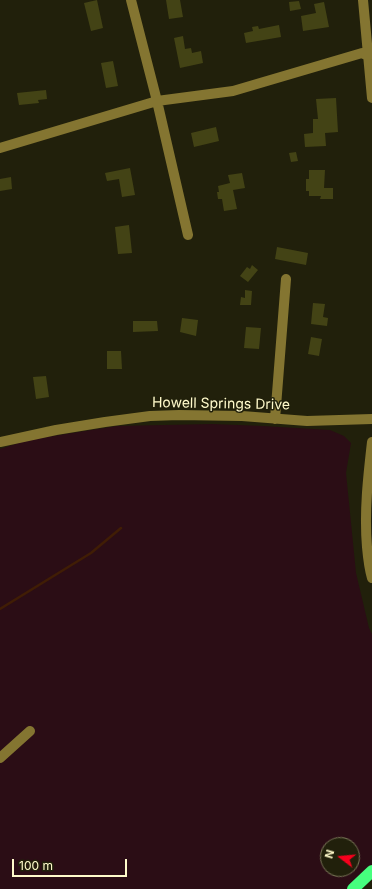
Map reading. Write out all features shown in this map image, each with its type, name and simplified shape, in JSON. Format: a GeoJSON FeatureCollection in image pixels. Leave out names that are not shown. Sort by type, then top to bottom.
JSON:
{"type":"FeatureCollection","features":[{"type":"Feature","properties":{"kind":"highway"},"geometry":{"type":"LineString","coordinates":[[353,889],[372,870]]}},
{"type":"Feature","properties":{"kind":"street"},"geometry":{"type":"LineString","coordinates":[[131,0],[157,101],[188,235]]}},
{"type":"Feature","properties":{"kind":"street"},"geometry":{"type":"LineString","coordinates":[[363,0],[372,98]]}},
{"type":"Feature","properties":{"kind":"street"},"geometry":{"type":"LineString","coordinates":[[0,148],[157,101],[233,91],[362,53],[368,56]]}},
{"type":"Feature","properties":{"kind":"street"},"geometry":{"type":"LineString","coordinates":[[275,419],[286,279]]}},
{"type":"Feature","properties":{"kind":"street","name":"Howell Springs Drive"},"geometry":{"type":"LineString","coordinates":[[0,442],[63,429],[150,416],[242,416],[307,421],[372,419]]}},
{"type":"Feature","properties":{"kind":"street"},"geometry":{"type":"LineString","coordinates":[[372,442],[366,494],[366,534],[372,578]]}},
{"type":"Feature","properties":{"kind":"street"},"geometry":{"type":"LineString","coordinates":[[0,758],[30,731]]}},
{"type":"Feature","properties":{"kind":"shaded area"},"geometry":{"type":"Polygon","coordinates":[[[212,424],[330,430],[344,436],[351,443],[346,473],[356,573],[369,628],[372,634],[372,866],[348,889],[0,889],[0,449],[28,440],[117,426],[212,424]]]}},
{"type":"Feature","properties":{"kind":"building"},"geometry":{"type":"Polygon","coordinates":[[[97,0],[103,28],[91,31],[84,3],[97,0]]]}},
{"type":"Feature","properties":{"kind":"building"},"geometry":{"type":"Polygon","coordinates":[[[166,0],[180,0],[183,17],[169,19],[166,0]]]}},
{"type":"Feature","properties":{"kind":"building"},"geometry":{"type":"Polygon","coordinates":[[[299,1],[301,9],[290,11],[289,2],[299,1]]]}},
{"type":"Feature","properties":{"kind":"building"},"geometry":{"type":"Polygon","coordinates":[[[324,2],[329,27],[303,31],[301,16],[316,13],[314,4],[324,2]]]}},
{"type":"Feature","properties":{"kind":"building"},"geometry":{"type":"Polygon","coordinates":[[[279,25],[281,37],[246,43],[244,33],[253,31],[252,27],[258,26],[259,29],[279,25]]]}},
{"type":"Feature","properties":{"kind":"building"},"geometry":{"type":"Polygon","coordinates":[[[183,36],[185,49],[191,48],[192,53],[201,51],[203,63],[180,68],[174,38],[183,36]]]}},
{"type":"Feature","properties":{"kind":"building"},"geometry":{"type":"Polygon","coordinates":[[[113,61],[118,86],[106,88],[101,63],[113,61]]]}},
{"type":"Feature","properties":{"kind":"building"},"geometry":{"type":"Polygon","coordinates":[[[46,90],[47,99],[38,100],[39,103],[19,105],[17,93],[46,90]]]}},
{"type":"Feature","properties":{"kind":"building"},"geometry":{"type":"Polygon","coordinates":[[[336,98],[338,132],[325,133],[326,146],[305,147],[304,134],[313,133],[313,119],[318,119],[316,99],[336,98]]]}},
{"type":"Feature","properties":{"kind":"building"},"geometry":{"type":"Polygon","coordinates":[[[216,127],[219,141],[194,147],[191,133],[216,127]]]}},
{"type":"Feature","properties":{"kind":"building"},"geometry":{"type":"Polygon","coordinates":[[[296,152],[298,161],[291,162],[289,153],[296,152]]]}},
{"type":"Feature","properties":{"kind":"building"},"geometry":{"type":"Polygon","coordinates":[[[130,168],[135,195],[122,197],[119,179],[107,181],[105,173],[130,168]]]}},
{"type":"Feature","properties":{"kind":"building"},"geometry":{"type":"Polygon","coordinates":[[[309,170],[325,170],[324,188],[333,188],[333,199],[320,199],[321,196],[309,196],[309,191],[306,191],[306,179],[309,179],[309,170]]]}},
{"type":"Feature","properties":{"kind":"building"},"geometry":{"type":"Polygon","coordinates":[[[242,173],[245,188],[233,190],[237,209],[224,211],[222,199],[218,199],[218,186],[230,183],[228,175],[242,173]]]}},
{"type":"Feature","properties":{"kind":"building"},"geometry":{"type":"Polygon","coordinates":[[[11,177],[12,189],[0,191],[0,179],[11,177]]]}},
{"type":"Feature","properties":{"kind":"building"},"geometry":{"type":"Polygon","coordinates":[[[129,225],[132,253],[118,254],[115,227],[129,225]]]}},
{"type":"Feature","properties":{"kind":"building"},"geometry":{"type":"Polygon","coordinates":[[[277,247],[308,253],[306,265],[275,259],[277,247]]]}},
{"type":"Feature","properties":{"kind":"building"},"geometry":{"type":"Polygon","coordinates":[[[252,265],[258,270],[248,282],[240,276],[247,267],[250,269],[252,265]]]}},
{"type":"Feature","properties":{"kind":"building"},"geometry":{"type":"Polygon","coordinates":[[[245,290],[252,291],[251,305],[240,305],[241,297],[245,298],[245,290]]]}},
{"type":"Feature","properties":{"kind":"building"},"geometry":{"type":"Polygon","coordinates":[[[313,303],[325,304],[323,317],[328,318],[327,326],[311,324],[313,303]]]}},
{"type":"Feature","properties":{"kind":"building"},"geometry":{"type":"Polygon","coordinates":[[[182,318],[198,320],[196,336],[180,332],[182,318]]]}},
{"type":"Feature","properties":{"kind":"building"},"geometry":{"type":"Polygon","coordinates":[[[133,321],[157,321],[158,331],[133,332],[133,321]]]}},
{"type":"Feature","properties":{"kind":"building"},"geometry":{"type":"Polygon","coordinates":[[[246,327],[261,328],[259,349],[244,348],[246,327]]]}},
{"type":"Feature","properties":{"kind":"building"},"geometry":{"type":"Polygon","coordinates":[[[311,337],[322,339],[319,356],[308,354],[311,337]]]}},
{"type":"Feature","properties":{"kind":"building"},"geometry":{"type":"Polygon","coordinates":[[[107,351],[121,351],[122,369],[107,369],[107,351]]]}},
{"type":"Feature","properties":{"kind":"building"},"geometry":{"type":"Polygon","coordinates":[[[46,376],[49,397],[36,399],[33,377],[46,376]]]}},
{"type":"Feature","properties":{"kind":"waterway"},"geometry":{"type":"LineString","coordinates":[[0,609],[91,553],[121,528]]}}]}
